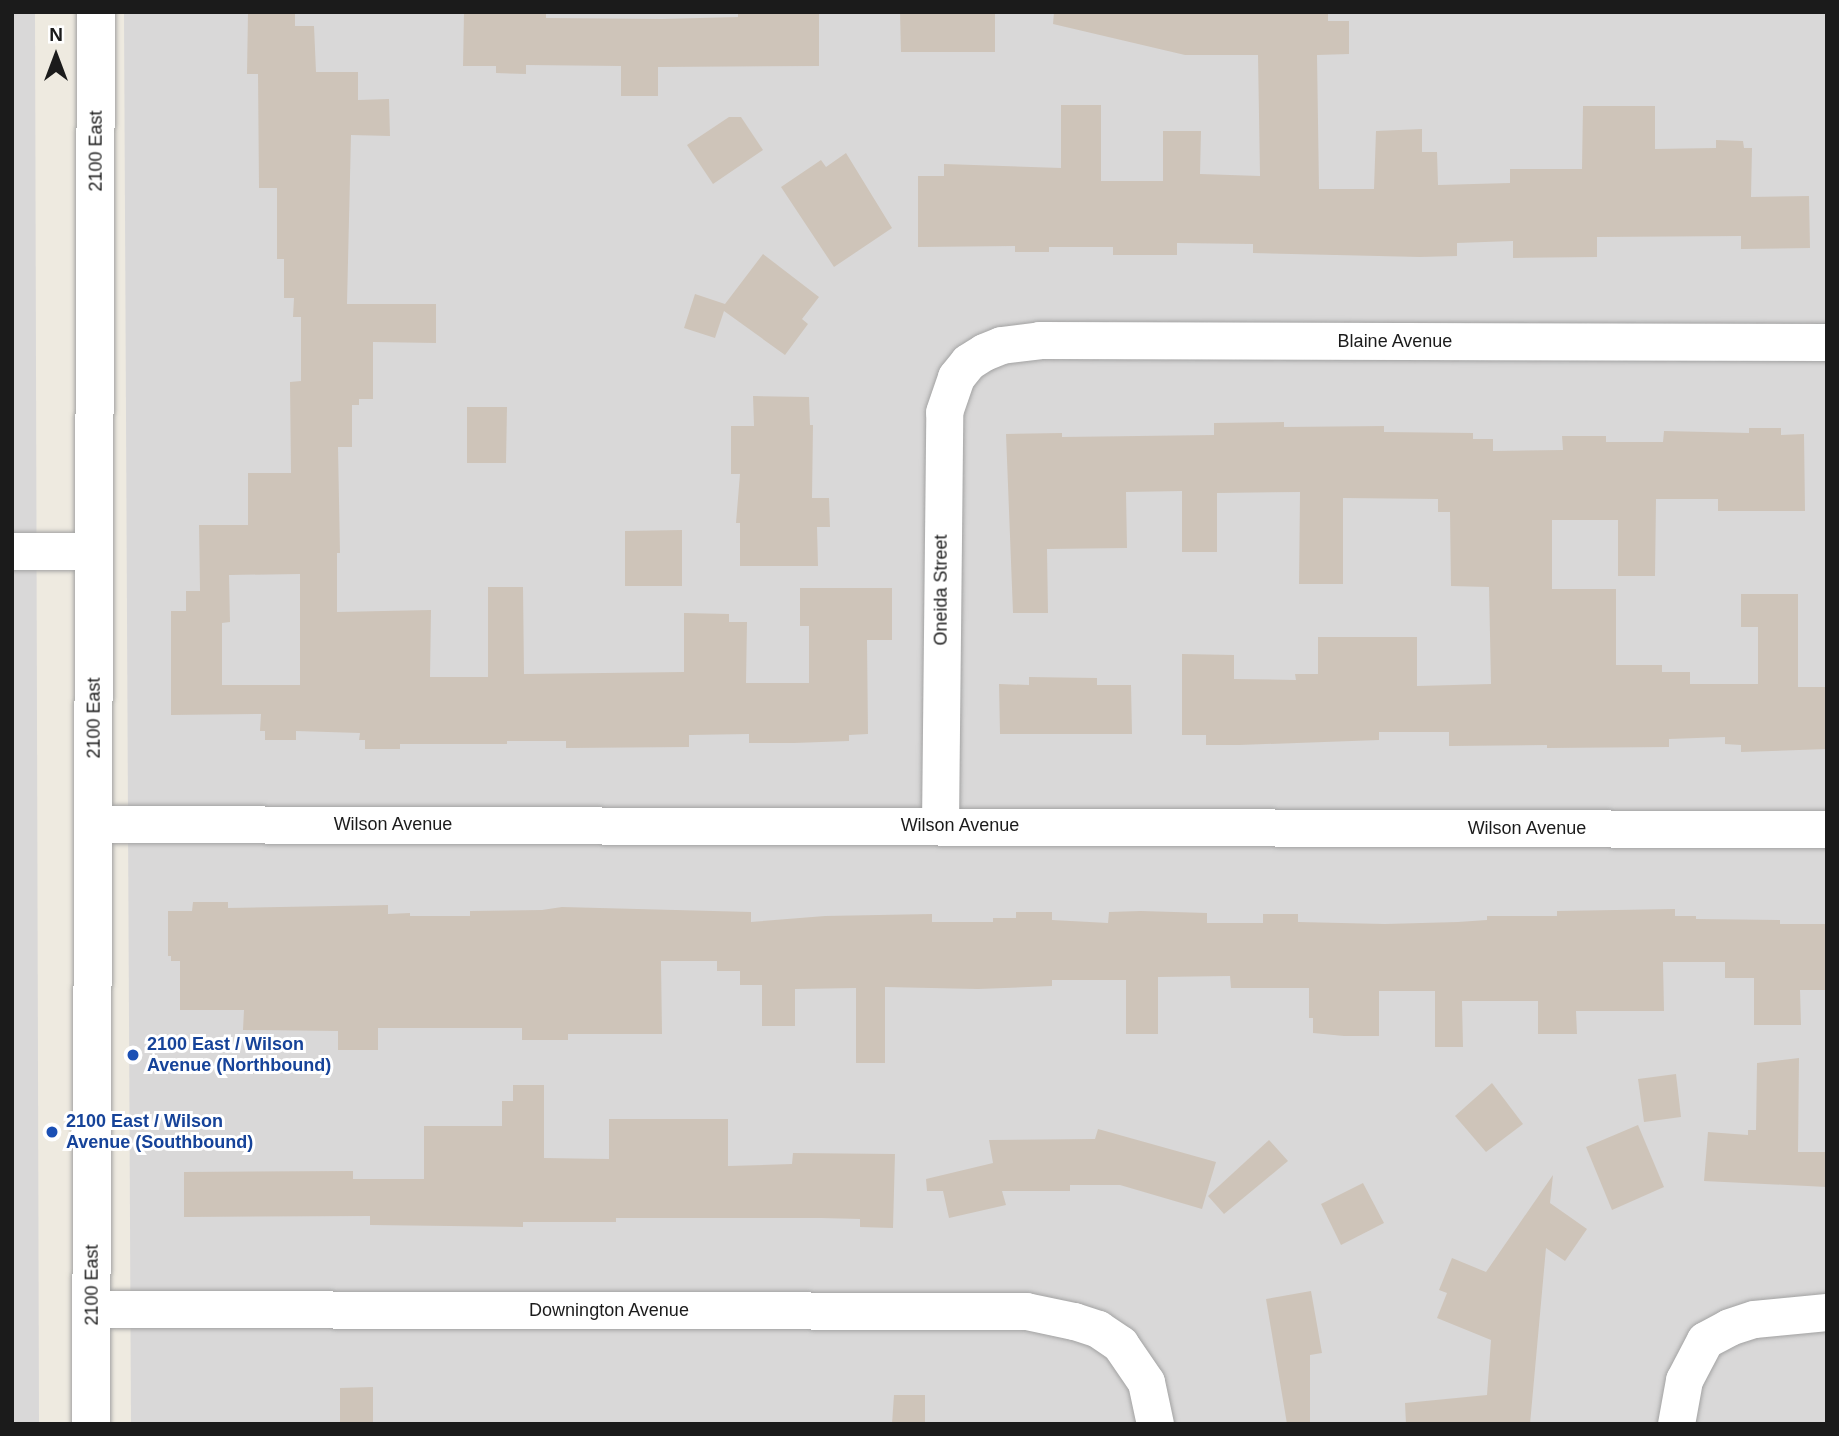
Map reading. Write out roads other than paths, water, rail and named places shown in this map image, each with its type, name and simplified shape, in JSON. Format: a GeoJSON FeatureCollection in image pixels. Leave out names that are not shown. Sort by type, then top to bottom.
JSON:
{"type":"FeatureCollection","features":[{"type":"Feature","properties":{"kind":"street","name":"2100 East"},"geometry":{"type":"LineString","coordinates":[[91,1424],[96,12]]}},
{"type":"Feature","properties":{"kind":"street","name":"Blaine Avenue"},"geometry":{"type":"LineString","coordinates":[[968,362],[1001,345],[1039,340],[1827,342]]}},
{"type":"Feature","properties":{"kind":"street","name":"Oneida Street"},"geometry":{"type":"LineString","coordinates":[[940,825],[943,431],[948,394],[968,362]]}},
{"type":"Feature","properties":{"kind":"street"},"geometry":{"type":"LineString","coordinates":[[12,551],[94,551]]}},
{"type":"Feature","properties":{"kind":"street","name":"Wilson Avenue"},"geometry":{"type":"LineString","coordinates":[[93,824],[1827,829]]}},
{"type":"Feature","properties":{"kind":"street","name":"Downington Avenue"},"geometry":{"type":"LineString","coordinates":[[92,1308],[1026,1311],[1098,1329],[1120,1344],[1146,1382],[1155,1424]]}},
{"type":"Feature","properties":{"kind":"street"},"geometry":{"type":"LineString","coordinates":[[1676,1424],[1684,1380],[1705,1340],[1729,1327],[1754,1319],[1827,1312]]}},
{"type":"Feature","properties":{"kind":"place","name":"2100 East / Wilson Avenue (Northbound)"},"geometry":{"type":"Point","coordinates":[133,1055]}},
{"type":"Feature","properties":{"kind":"place","name":"2100 East / Wilson Avenue (Southbound)"},"geometry":{"type":"Point","coordinates":[52,1132]}}]}
